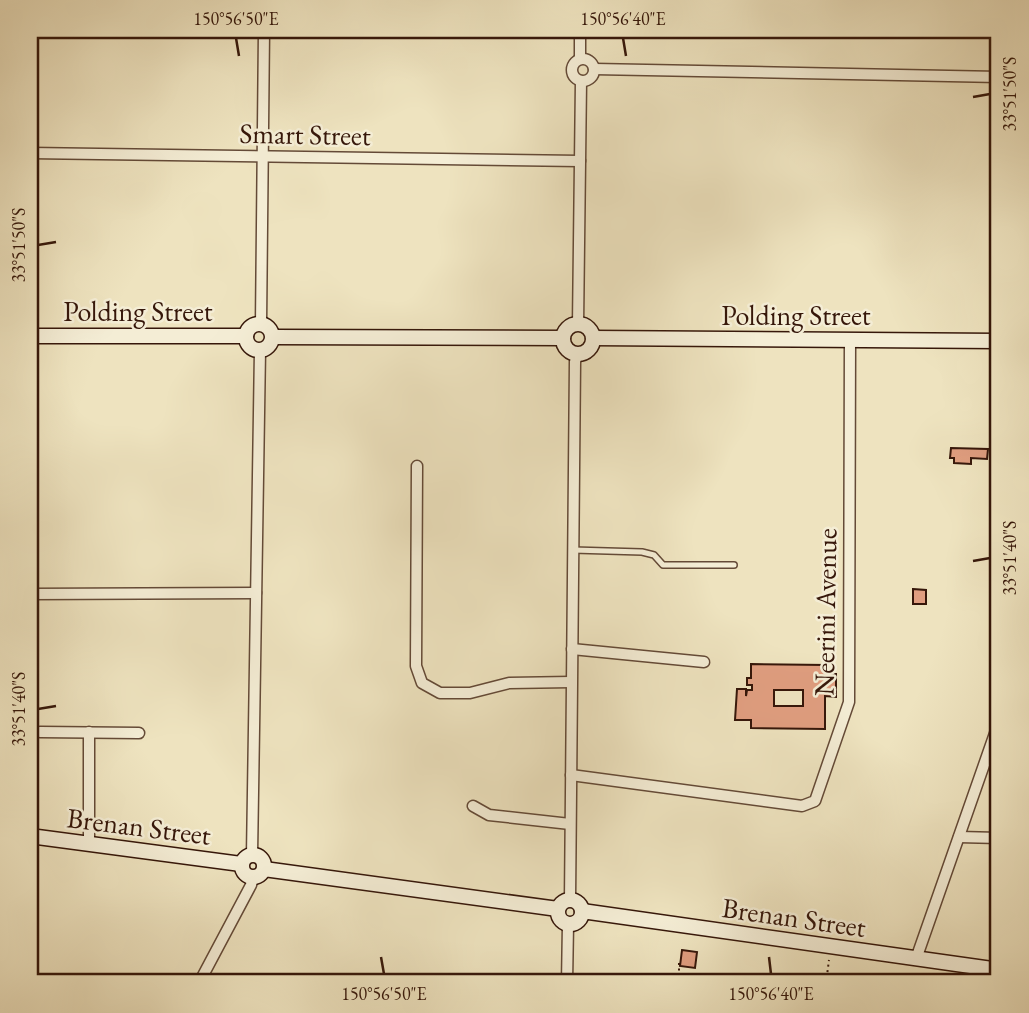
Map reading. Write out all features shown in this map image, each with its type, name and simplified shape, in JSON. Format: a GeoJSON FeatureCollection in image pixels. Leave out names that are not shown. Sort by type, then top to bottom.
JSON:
{"type":"FeatureCollection","features":[{"type":"Feature","properties":{"kind":"main road"},"geometry":{"type":"LineString","coordinates":[[261,324],[269,328],[272,337],[269,346],[260,350],[250,346],[246,336],[251,327],[261,324]]}},
{"type":"Feature","properties":{"kind":"main road"},"geometry":{"type":"LineString","coordinates":[[578,325],[588,328],[593,338],[589,350],[578,354],[566,349],[563,338],[568,328],[578,325]]}},
{"type":"Feature","properties":{"kind":"main road","name":"Polding Street"},"geometry":{"type":"LineString","coordinates":[[30,336],[246,336]]}},
{"type":"Feature","properties":{"kind":"main road"},"geometry":{"type":"LineString","coordinates":[[272,337],[563,338]]}},
{"type":"Feature","properties":{"kind":"main road","name":"Polding Street"},"geometry":{"type":"LineString","coordinates":[[593,338],[999,341]]}},
{"type":"Feature","properties":{"kind":"main road","name":"Brenan Street"},"geometry":{"type":"LineString","coordinates":[[30,836],[89,845],[247,859]]}},
{"type":"Feature","properties":{"kind":"main road"},"geometry":{"type":"LineString","coordinates":[[247,859],[244,870],[258,873],[558,909]]}},
{"type":"Feature","properties":{"kind":"main road"},"geometry":{"type":"LineString","coordinates":[[570,900],[578,904],[582,911],[577,921],[568,923],[561,919],[558,909],[562,903],[570,900]]}},
{"type":"Feature","properties":{"kind":"main road","name":"Brenan Street"},"geometry":{"type":"LineString","coordinates":[[582,911],[999,970]]}},
{"type":"Feature","properties":{"kind":"street"},"geometry":{"type":"LineString","coordinates":[[261,324],[264,30]]}},
{"type":"Feature","properties":{"kind":"street"},"geometry":{"type":"LineString","coordinates":[[580,30],[580,59]]}},
{"type":"Feature","properties":{"kind":"street"},"geometry":{"type":"LineString","coordinates":[[580,59],[589,61],[594,69]]}},
{"type":"Feature","properties":{"kind":"street"},"geometry":{"type":"LineString","coordinates":[[580,59],[572,70],[574,77],[580,81]]}},
{"type":"Feature","properties":{"kind":"street"},"geometry":{"type":"LineString","coordinates":[[594,69],[999,77]]}},
{"type":"Feature","properties":{"kind":"street"},"geometry":{"type":"LineString","coordinates":[[580,81],[590,78],[594,69]]}},
{"type":"Feature","properties":{"kind":"street"},"geometry":{"type":"LineString","coordinates":[[578,325],[580,81]]}},
{"type":"Feature","properties":{"kind":"street","name":"Smart Street"},"geometry":{"type":"LineString","coordinates":[[30,153],[580,161]]}},
{"type":"Feature","properties":{"kind":"street","name":"Neerini Avenue"},"geometry":{"type":"LineString","coordinates":[[571,775],[802,806],[815,801],[849,702],[850,340]]}},
{"type":"Feature","properties":{"kind":"street"},"geometry":{"type":"LineString","coordinates":[[247,859],[256,593],[260,350]]}},
{"type":"Feature","properties":{"kind":"street"},"geometry":{"type":"LineString","coordinates":[[570,900],[573,550],[578,354]]}},
{"type":"Feature","properties":{"kind":"street"},"geometry":{"type":"LineString","coordinates":[[417,466],[416,666],[422,683],[440,693],[470,693],[509,683],[572,682]]}},
{"type":"Feature","properties":{"kind":"street"},"geometry":{"type":"LineString","coordinates":[[30,594],[256,593]]}},
{"type":"Feature","properties":{"kind":"street"},"geometry":{"type":"LineString","coordinates":[[572,649],[704,663]]}},
{"type":"Feature","properties":{"kind":"street"},"geometry":{"type":"LineString","coordinates":[[916,959],[999,722]]}},
{"type":"Feature","properties":{"kind":"street"},"geometry":{"type":"LineString","coordinates":[[40,732],[139,733]]}},
{"type":"Feature","properties":{"kind":"street"},"geometry":{"type":"LineString","coordinates":[[89,732],[89,845]]}},
{"type":"Feature","properties":{"kind":"street"},"geometry":{"type":"LineString","coordinates":[[473,806],[489,815],[570,824]]}},
{"type":"Feature","properties":{"kind":"street"},"geometry":{"type":"LineString","coordinates":[[959,837],[999,838]]}},
{"type":"Feature","properties":{"kind":"street"},"geometry":{"type":"LineString","coordinates":[[199,983],[258,873]]}},
{"type":"Feature","properties":{"kind":"street"},"geometry":{"type":"LineString","coordinates":[[567,983],[568,923]]}},
{"type":"Feature","properties":{"kind":"lane"},"geometry":{"type":"LineString","coordinates":[[573,550],[642,552],[654,555],[663,565],[734,565]]}},
{"type":"Feature","properties":{"kind":"path"},"geometry":{"type":"LineString","coordinates":[[827,983],[830,960]]}},
{"type":"Feature","properties":{"kind":"path"},"geometry":{"type":"LineString","coordinates":[[678,963],[679,983]]}},
{"type":"Feature","properties":{"kind":"building"},"geometry":{"type":"Polygon","coordinates":[[[951,448],[988,449],[987,459],[971,458],[971,464],[954,463],[954,458],[950,458],[951,448]]]}},
{"type":"Feature","properties":{"kind":"building"},"geometry":{"type":"Polygon","coordinates":[[[913,589],[926,590],[926,604],[913,604],[913,589]]]}},
{"type":"Feature","properties":{"kind":"building"},"geometry":{"type":"Polygon","coordinates":[[[751,664],[826,665],[826,670],[836,674],[836,697],[825,696],[825,729],[751,728],[751,720],[735,720],[737,689],[746,689],[746,696],[747,690],[752,690],[752,685],[747,685],[747,678],[751,678],[751,664]],[[774,690],[774,706],[803,706],[803,690],[774,690]]]}},
{"type":"Feature","properties":{"kind":"building"},"geometry":{"type":"Polygon","coordinates":[[[682,950],[697,952],[695,968],[680,966],[682,950]]]}}]}
